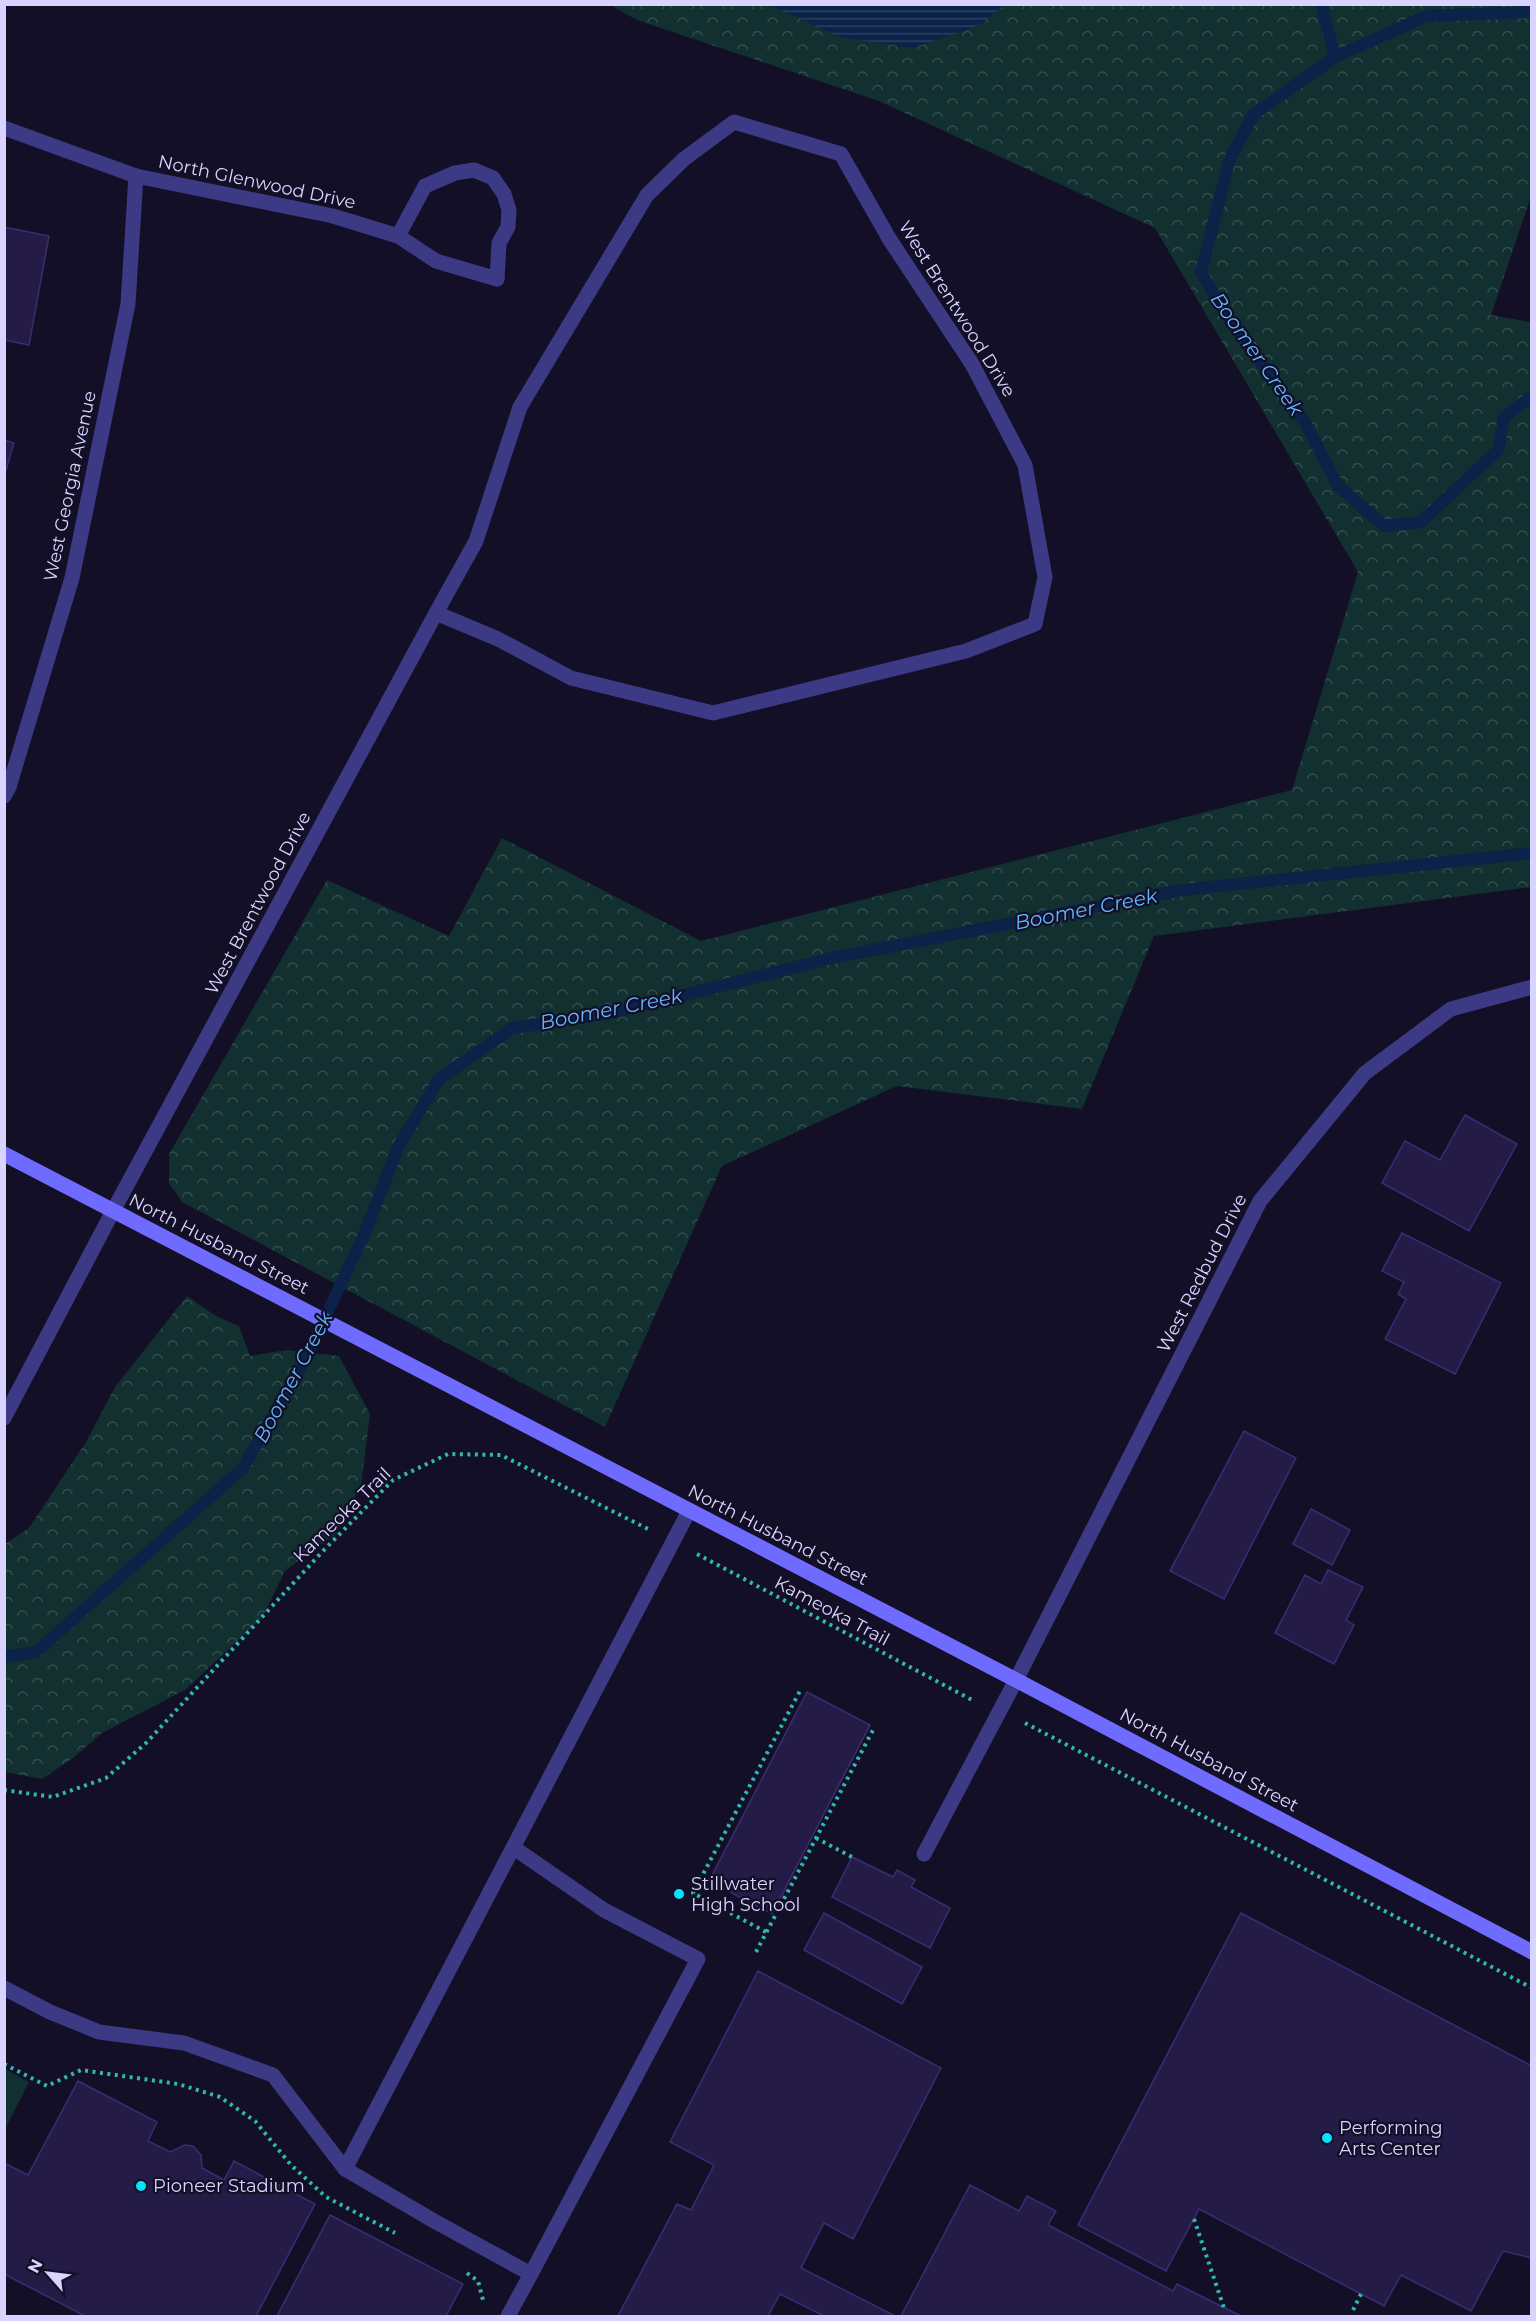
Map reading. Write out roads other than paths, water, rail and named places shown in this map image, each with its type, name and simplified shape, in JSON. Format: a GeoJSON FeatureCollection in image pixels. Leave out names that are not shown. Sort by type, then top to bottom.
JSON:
{"type":"FeatureCollection","features":[{"type":"Feature","properties":{"kind":"street","name":"West Brentwood Drive"},"geometry":{"type":"LineString","coordinates":[[4,1418],[113,1211],[436,613],[476,541],[520,407],[647,195],[684,159],[734,122],[841,154],[890,240],[972,364],[1025,465],[1045,577],[1035,624],[966,651],[713,713],[571,678],[498,639],[436,613]]}},
{"type":"Feature","properties":{"kind":"street","name":"North Glenwood Drive"},"geometry":{"type":"LineString","coordinates":[[4,128],[136,176],[333,216],[398,236],[436,261],[497,279],[499,243],[508,227],[509,210],[504,194],[493,178],[474,170],[455,173],[425,186],[398,236]]}},
{"type":"Feature","properties":{"kind":"street","name":"West Georgia Avenue"},"geometry":{"type":"LineString","coordinates":[[4,796],[9,787],[72,578],[128,303],[136,176]]}},
{"type":"Feature","properties":{"kind":"street","name":"West Redbud Drive"},"geometry":{"type":"LineString","coordinates":[[924,1854],[1016,1680],[1260,1201],[1365,1073],[1451,1009],[1532,987]]}},
{"type":"Feature","properties":{"kind":"street","name":"North Husband Street"},"geometry":{"type":"LineString","coordinates":[[4,1154],[1016,1680],[1532,1952]]}},
{"type":"Feature","properties":{"kind":"street"},"geometry":{"type":"LineString","coordinates":[[345,2169],[689,1511]]}},
{"type":"Feature","properties":{"kind":"street"},"geometry":{"type":"LineString","coordinates":[[508,2316],[698,1959],[604,1910],[514,1848]]}},
{"type":"Feature","properties":{"kind":"street"},"geometry":{"type":"LineString","coordinates":[[4,1988],[50,2012],[99,2032],[184,2043],[273,2075],[345,2169],[434,2222],[531,2274]]}},
{"type":"Feature","properties":{"kind":"water"},"geometry":{"type":"Polygon","coordinates":[[[769,5],[1004,5],[980,25],[913,48],[840,37],[769,5]]]}},
{"type":"Feature","properties":{"kind":"waterway"},"geometry":{"type":"LineString","coordinates":[[1321,4],[1335,57]]}},
{"type":"Feature","properties":{"kind":"waterway","name":"Boomer Creek"},"geometry":{"type":"LineString","coordinates":[[1532,12],[1427,16],[1335,57],[1253,115],[1229,161],[1201,272],[1232,324],[1305,422],[1338,486],[1384,526],[1421,522],[1498,450],[1504,417],[1532,396]]}},
{"type":"Feature","properties":{"kind":"waterway","name":"Boomer Creek"},"geometry":{"type":"LineString","coordinates":[[4,1657],[36,1652],[243,1468],[308,1354],[364,1235],[398,1147],[439,1079],[513,1028],[616,1012],[832,958],[1182,890],[1532,853]]}},
{"type":"Feature","properties":{"kind":"place","name":"Stillwater High School"},"geometry":{"type":"Point","coordinates":[679,1894]}},
{"type":"Feature","properties":{"kind":"place","name":"Performing Arts Center"},"geometry":{"type":"Point","coordinates":[1327,2138]}},
{"type":"Feature","properties":{"kind":"place","name":"Pioneer Stadium"},"geometry":{"type":"Point","coordinates":[141,2186]}}]}
